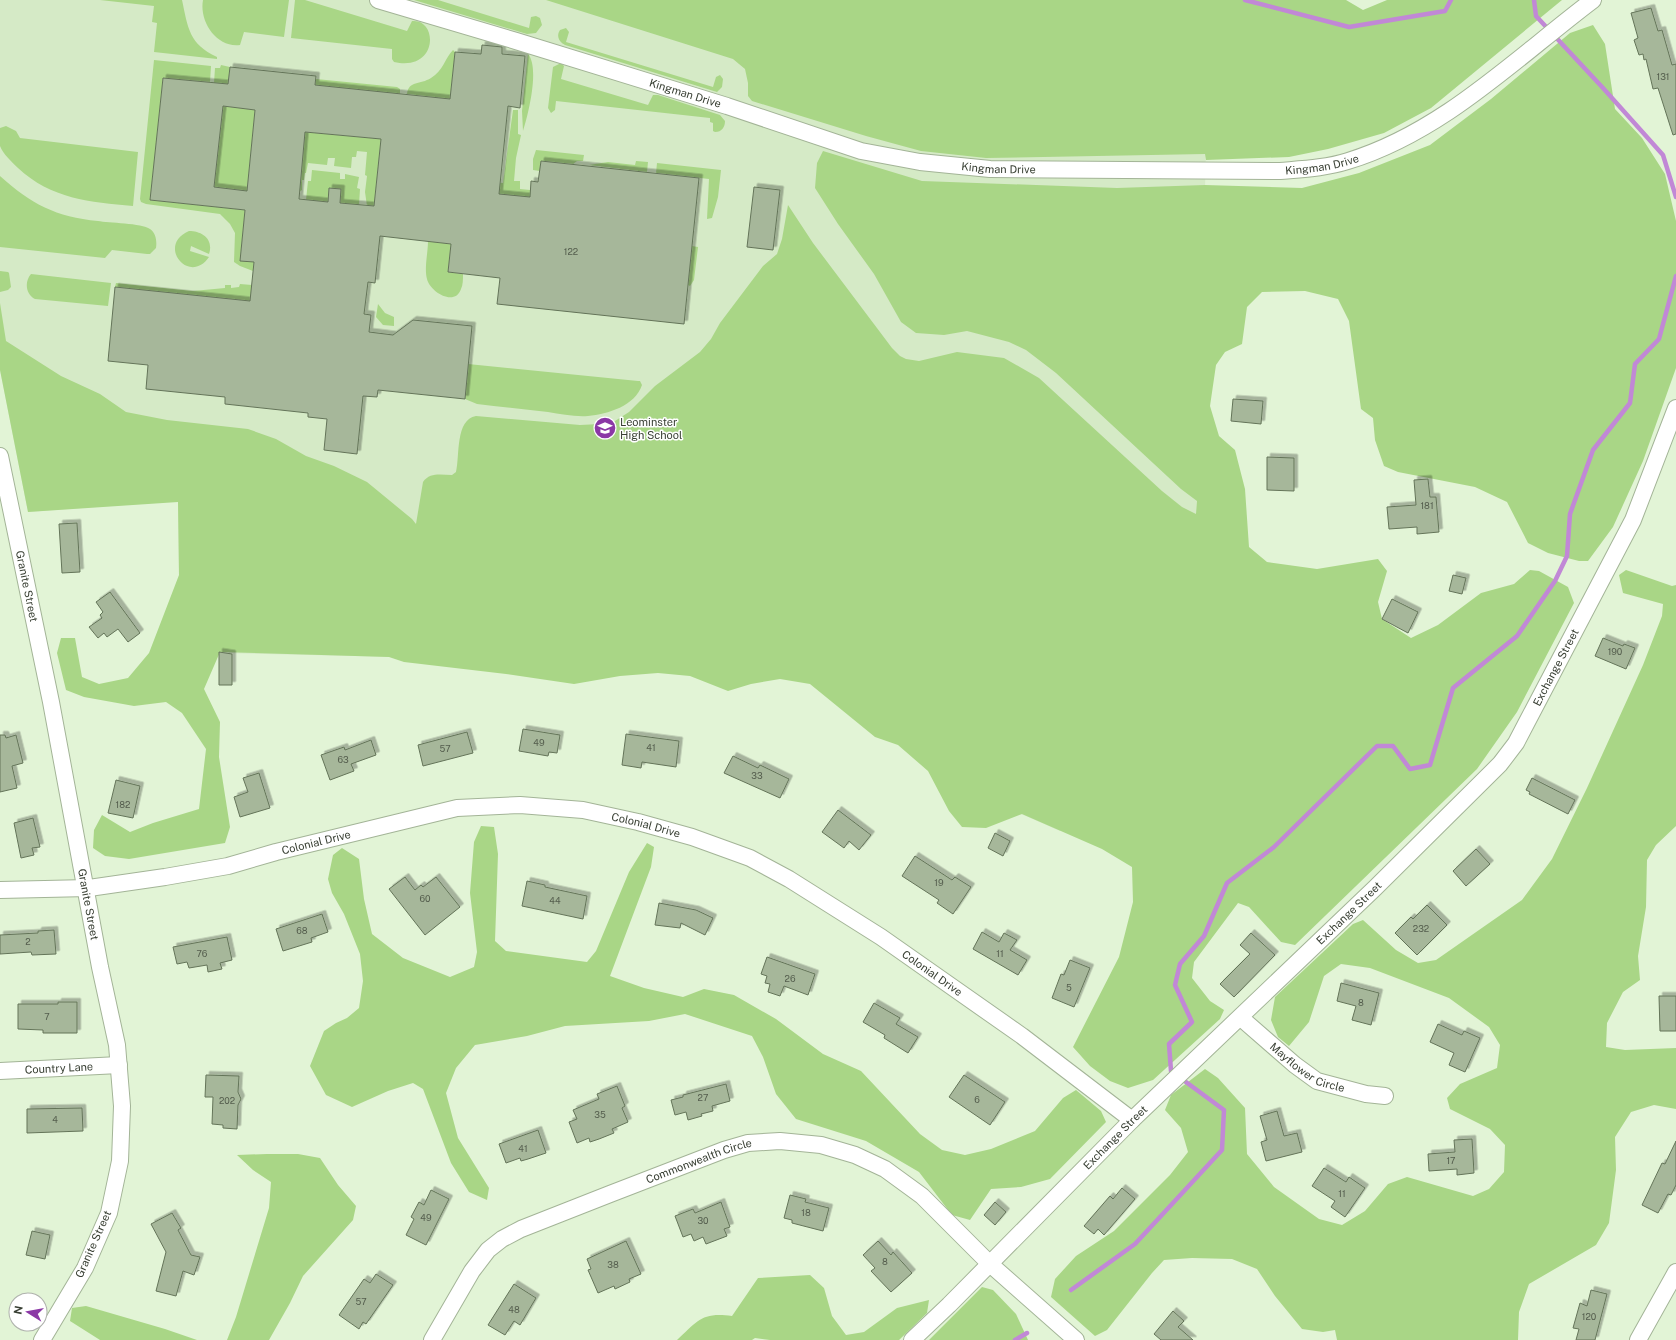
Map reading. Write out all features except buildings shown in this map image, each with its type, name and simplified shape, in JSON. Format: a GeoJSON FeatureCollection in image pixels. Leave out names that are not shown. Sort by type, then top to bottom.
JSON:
{"type":"FeatureCollection","features":[{"type":"Feature","properties":{"kind":"street","name":"Kingman Drive"},"geometry":{"type":"LineString","coordinates":[[378,0],[727,106],[861,151],[920,162],[990,169],[1280,171],[1318,167],[1348,161],[1380,149],[1424,127],[1473,94],[1593,0]]}},
{"type":"Feature","properties":{"kind":"street","name":"Exchange Street"},"geometry":{"type":"LineString","coordinates":[[912,1340],[990,1264],[1132,1120],[1241,1018],[1500,764],[1516,743],[1633,520],[1676,408]]}},
{"type":"Feature","properties":{"kind":"street","name":"Granite Street"},"geometry":{"type":"LineString","coordinates":[[0,456],[51,702],[84,888],[117,1045],[122,1106],[120,1161],[109,1213],[85,1268],[42,1340]]}},
{"type":"Feature","properties":{"kind":"street","name":"Colonial Drive"},"geometry":{"type":"LineString","coordinates":[[0,890],[84,888],[165,877],[228,866],[457,808],[520,805],[583,810],[638,822],[692,837],[750,858],[788,879],[881,937],[1022,1036],[1132,1120]]}},
{"type":"Feature","properties":{"kind":"street","name":"Mayflower Circle"},"geometry":{"type":"LineString","coordinates":[[1241,1018],[1295,1066],[1317,1081],[1366,1094],[1385,1096]]}},
{"type":"Feature","properties":{"kind":"street","name":"Country Lane"},"geometry":{"type":"LineString","coordinates":[[0,1071],[119,1066]]}},
{"type":"Feature","properties":{"kind":"street","name":"Commonwealth Circle"},"geometry":{"type":"LineString","coordinates":[[432,1340],[472,1271],[488,1250],[502,1239],[610,1194],[724,1150],[748,1143],[780,1140],[821,1145],[855,1155],[885,1169],[922,1196],[990,1264],[1076,1340]]}},
{"type":"Feature","properties":{"kind":"street"},"geometry":{"type":"LineString","coordinates":[[1638,1340],[1676,1272]]}},
{"type":"Feature","properties":{"kind":"shaded area","name":"Leominster High School"},"geometry":{"type":"Polygon","coordinates":[[[0,0],[760,0],[1206,150],[1194,614],[1060,831],[964,789],[967,670],[180,652],[178,501],[28,512],[0,370],[0,0]]]}},
{"type":"Feature","properties":{"kind":"green space"},"geometry":{"type":"Polygon","coordinates":[[[100,0],[182,0],[188,27],[195,41],[201,47],[217,57],[217,59],[154,52],[157,23],[152,22],[154,6],[100,0]]]}},
{"type":"Feature","properties":{"kind":"green space"},"geometry":{"type":"Polygon","coordinates":[[[203,0],[289,0],[284,37],[244,32],[240,45],[231,45],[224,42],[211,32],[207,24],[202,8],[203,0]]]}},
{"type":"Feature","properties":{"kind":"green space"},"geometry":{"type":"Polygon","coordinates":[[[295,0],[305,0],[407,31],[412,21],[421,22],[430,35],[430,44],[426,53],[419,59],[409,63],[394,62],[392,59],[392,49],[291,38],[295,0]]]}},
{"type":"Feature","properties":{"kind":"green space"},"geometry":{"type":"Polygon","coordinates":[[[414,0],[438,0],[529,28],[531,17],[536,16],[540,18],[542,25],[536,33],[527,34],[414,0]]]}},
{"type":"Feature","properties":{"kind":"green space"},"geometry":{"type":"Polygon","coordinates":[[[546,0],[1346,0],[1363,10],[1387,0],[1562,0],[1431,108],[1384,133],[1328,149],[1289,157],[1206,160],[1205,154],[986,158],[921,151],[866,136],[752,101],[748,96],[748,83],[745,69],[733,59],[546,0]]]}},
{"type":"Feature","properties":{"kind":"green space"},"geometry":{"type":"Polygon","coordinates":[[[1593,25],[1605,44],[1615,109],[1642,138],[1665,174],[1676,221],[1676,368],[1643,461],[1613,527],[1588,561],[1579,561],[1548,553],[1528,543],[1507,502],[1475,487],[1398,472],[1384,466],[1375,440],[1373,418],[1361,409],[1349,321],[1338,299],[1305,291],[1262,292],[1247,307],[1242,344],[1225,352],[1216,365],[1210,406],[1219,436],[1235,450],[1245,489],[1249,547],[1267,562],[1317,569],[1378,559],[1387,571],[1378,602],[1382,619],[1411,638],[1438,625],[1481,593],[1514,584],[1530,570],[1539,571],[1568,587],[1574,603],[1517,712],[1477,769],[1295,945],[1281,942],[1249,907],[1238,903],[1194,962],[1192,978],[1210,1001],[1224,1010],[1220,1019],[1153,1080],[1128,1088],[1110,1081],[1090,1066],[1073,1047],[1119,957],[1133,902],[1132,867],[1102,849],[1022,814],[986,828],[962,827],[949,811],[928,771],[898,745],[875,737],[810,684],[780,679],[751,684],[728,691],[690,676],[658,673],[620,676],[574,684],[404,662],[389,657],[220,652],[204,689],[220,722],[219,757],[230,827],[225,843],[129,859],[105,856],[93,848],[94,830],[102,815],[130,832],[153,823],[199,809],[206,749],[182,713],[166,702],[134,706],[84,697],[66,690],[57,653],[61,638],[75,638],[82,677],[99,684],[128,678],[149,653],[179,575],[178,502],[28,512],[0,370],[0,303],[6,341],[61,376],[100,394],[126,412],[167,420],[248,429],[276,439],[306,456],[334,466],[367,482],[416,524],[423,482],[432,475],[452,475],[456,472],[461,431],[469,419],[476,416],[580,425],[600,424],[615,421],[629,412],[655,386],[700,352],[763,266],[777,254],[782,239],[788,205],[813,243],[892,348],[900,356],[906,359],[919,361],[957,352],[1004,358],[1039,378],[1162,491],[1182,507],[1196,514],[1197,501],[1181,489],[1056,373],[1026,350],[1009,342],[967,331],[944,335],[916,333],[901,322],[874,274],[838,224],[815,188],[817,163],[823,151],[922,181],[1117,188],[1205,185],[1302,188],[1359,173],[1430,145],[1491,99],[1570,33],[1593,25]]]}},
{"type":"Feature","properties":{"kind":"green space"},"geometry":{"type":"Polygon","coordinates":[[[566,28],[569,32],[566,42],[713,87],[716,77],[720,75],[723,79],[722,87],[717,92],[565,45],[560,41],[558,34],[560,30],[566,28]]]}},
{"type":"Feature","properties":{"kind":"green space"},"geometry":{"type":"Polygon","coordinates":[[[453,50],[455,52],[450,99],[407,94],[410,87],[435,75],[453,50]]]}},
{"type":"Feature","properties":{"kind":"green space"},"geometry":{"type":"Polygon","coordinates":[[[528,54],[533,70],[533,80],[528,114],[523,131],[522,111],[528,54]]]}},
{"type":"Feature","properties":{"kind":"green space"},"geometry":{"type":"Polygon","coordinates":[[[154,60],[211,66],[210,82],[163,78],[150,200],[245,210],[240,260],[254,262],[253,271],[234,262],[235,233],[230,224],[220,214],[146,204],[141,202],[140,199],[154,60]]]}},
{"type":"Feature","properties":{"kind":"green space"},"geometry":{"type":"Polygon","coordinates":[[[561,63],[564,66],[561,79],[648,105],[653,95],[658,95],[720,115],[725,121],[723,129],[717,132],[713,131],[713,123],[710,122],[710,118],[556,101],[555,110],[551,113],[548,108],[553,67],[561,63]]]}},
{"type":"Feature","properties":{"kind":"green space"},"geometry":{"type":"Polygon","coordinates":[[[221,65],[230,67],[229,75],[250,97],[214,83],[215,68],[220,68],[221,65]]]}},
{"type":"Feature","properties":{"kind":"green space"},"geometry":{"type":"Polygon","coordinates":[[[316,79],[397,87],[400,89],[400,94],[315,85],[316,79]]]}},
{"type":"Feature","properties":{"kind":"green space"},"geometry":{"type":"Polygon","coordinates":[[[223,106],[255,110],[247,191],[214,187],[223,106]]]}},
{"type":"Feature","properties":{"kind":"green space"},"geometry":{"type":"Polygon","coordinates":[[[513,110],[518,110],[518,134],[521,135],[516,158],[514,181],[520,181],[520,189],[540,191],[539,202],[492,193],[493,182],[503,183],[513,110]]]}},
{"type":"Feature","properties":{"kind":"green space"},"geometry":{"type":"Polygon","coordinates":[[[6,126],[16,131],[20,138],[138,152],[133,206],[102,203],[72,197],[58,193],[31,178],[18,168],[1,149],[0,128],[6,126]]]}},
{"type":"Feature","properties":{"kind":"green space"},"geometry":{"type":"Polygon","coordinates":[[[305,132],[381,139],[374,207],[367,206],[365,192],[367,152],[357,151],[356,157],[352,157],[351,168],[334,166],[335,158],[328,158],[327,165],[308,163],[304,180],[302,180],[302,190],[299,192],[305,132]]]}},
{"type":"Feature","properties":{"kind":"green space"},"geometry":{"type":"Polygon","coordinates":[[[536,150],[584,155],[583,161],[577,161],[573,164],[541,161],[540,171],[533,170],[533,159],[536,150]]]}},
{"type":"Feature","properties":{"kind":"green space"},"geometry":{"type":"Polygon","coordinates":[[[636,161],[648,162],[647,172],[589,165],[608,162],[635,165],[636,161]]]}},
{"type":"Feature","properties":{"kind":"green space"},"geometry":{"type":"Polygon","coordinates":[[[657,163],[721,170],[718,197],[712,218],[707,219],[709,179],[656,173],[657,163]]]}},
{"type":"Feature","properties":{"kind":"green space"},"geometry":{"type":"Polygon","coordinates":[[[312,170],[340,173],[340,179],[345,179],[345,174],[359,177],[357,188],[360,189],[359,205],[340,203],[341,189],[329,188],[328,202],[306,200],[308,181],[311,181],[312,170]]]}},
{"type":"Feature","properties":{"kind":"green space"},"geometry":{"type":"Polygon","coordinates":[[[0,176],[22,194],[45,208],[83,219],[133,224],[146,227],[155,235],[156,248],[150,254],[112,250],[105,258],[0,247],[0,176]]]}},
{"type":"Feature","properties":{"kind":"green space"},"geometry":{"type":"Polygon","coordinates":[[[189,231],[202,234],[206,237],[210,244],[209,254],[191,246],[190,251],[209,257],[201,265],[193,267],[185,265],[179,260],[175,245],[180,237],[189,231]]]}},
{"type":"Feature","properties":{"kind":"green space"},"geometry":{"type":"Polygon","coordinates":[[[428,241],[451,244],[448,272],[463,274],[462,287],[458,294],[454,297],[443,296],[437,293],[429,284],[426,270],[428,241]]]}},
{"type":"Feature","properties":{"kind":"green space"},"geometry":{"type":"Polygon","coordinates":[[[692,246],[698,247],[694,280],[690,286],[688,285],[692,246]]]}},
{"type":"Feature","properties":{"kind":"green space"},"geometry":{"type":"Polygon","coordinates":[[[0,271],[9,273],[11,287],[8,290],[0,292],[0,271]]]}},
{"type":"Feature","properties":{"kind":"green space"},"geometry":{"type":"Polygon","coordinates":[[[31,274],[111,283],[108,306],[35,299],[30,295],[27,288],[27,281],[31,274]]]}},
{"type":"Feature","properties":{"kind":"green space"},"geometry":{"type":"Polygon","coordinates":[[[116,283],[193,291],[225,288],[225,285],[231,285],[231,288],[239,287],[240,284],[252,285],[250,301],[115,287],[116,283]]]}},
{"type":"Feature","properties":{"kind":"green space"},"geometry":{"type":"Polygon","coordinates":[[[378,304],[385,313],[394,317],[394,326],[383,325],[376,317],[378,304]]]}},
{"type":"Feature","properties":{"kind":"green space"},"geometry":{"type":"Polygon","coordinates":[[[468,364],[640,381],[642,385],[633,398],[620,408],[588,416],[568,415],[477,404],[465,399],[468,364]]]}},
{"type":"Feature","properties":{"kind":"green space"},"geometry":{"type":"Polygon","coordinates":[[[1626,570],[1672,586],[1676,585],[1676,826],[1656,845],[1647,860],[1646,907],[1638,956],[1640,980],[1623,992],[1607,1023],[1606,1047],[1625,1050],[1676,1048],[1676,1109],[1654,1105],[1631,1112],[1615,1137],[1616,1170],[1609,1223],[1596,1245],[1529,1284],[1519,1312],[1518,1340],[1337,1340],[1335,1330],[1323,1332],[1302,1329],[1275,1296],[1257,1269],[1232,1259],[1192,1258],[1164,1260],[1107,1330],[1095,1336],[1051,1297],[1055,1279],[1076,1256],[1114,1231],[1170,1175],[1188,1152],[1181,1128],[1165,1110],[1171,1095],[1205,1069],[1218,1078],[1245,1108],[1247,1154],[1274,1187],[1319,1219],[1342,1225],[1365,1211],[1388,1184],[1407,1177],[1473,1196],[1489,1189],[1504,1172],[1505,1145],[1490,1129],[1450,1109],[1447,1098],[1460,1084],[1497,1068],[1500,1045],[1489,1027],[1449,998],[1370,968],[1341,964],[1324,976],[1309,1022],[1289,1046],[1278,1037],[1271,1020],[1275,997],[1353,924],[1363,920],[1396,950],[1418,963],[1436,960],[1522,900],[1552,859],[1587,788],[1643,665],[1662,616],[1663,604],[1623,593],[1619,575],[1626,570]]]}},
{"type":"Feature","properties":{"kind":"green space"},"geometry":{"type":"Polygon","coordinates":[[[481,826],[494,827],[498,854],[495,941],[506,951],[587,962],[596,951],[629,872],[647,843],[654,847],[651,867],[610,976],[644,988],[683,997],[704,989],[734,995],[776,1019],[823,1054],[861,1071],[920,1134],[942,1150],[965,1155],[991,1149],[1035,1131],[1063,1098],[1076,1090],[1101,1111],[1106,1122],[1050,1179],[1021,1187],[991,1189],[970,1220],[952,1215],[919,1172],[866,1141],[796,1119],[776,1094],[763,1057],[752,1036],[685,1014],[649,1021],[565,1026],[527,1036],[475,1045],[456,1068],[446,1093],[458,1138],[489,1188],[487,1200],[469,1192],[451,1163],[423,1089],[413,1083],[388,1091],[352,1107],[326,1095],[310,1066],[324,1031],[347,1018],[359,1008],[363,981],[360,954],[344,914],[332,893],[328,879],[333,855],[342,848],[359,859],[364,899],[372,934],[403,958],[450,977],[474,967],[477,952],[470,893],[474,842],[481,826]]]}},
{"type":"Feature","properties":{"kind":"green space"},"geometry":{"type":"Polygon","coordinates":[[[298,1154],[320,1158],[338,1185],[356,1206],[353,1220],[303,1276],[269,1340],[227,1340],[236,1317],[269,1208],[271,1182],[253,1170],[237,1155],[298,1154]]]}},
{"type":"Feature","properties":{"kind":"green space"},"geometry":{"type":"Polygon","coordinates":[[[810,1275],[824,1288],[832,1316],[846,1335],[864,1332],[897,1308],[929,1300],[927,1313],[899,1340],[770,1340],[755,1338],[752,1340],[677,1340],[701,1319],[713,1315],[732,1316],[758,1278],[810,1275]]]}},
{"type":"Feature","properties":{"kind":"green space"},"geometry":{"type":"Polygon","coordinates":[[[982,1287],[993,1290],[1016,1314],[1028,1340],[929,1340],[982,1287]]]}},
{"type":"Feature","properties":{"kind":"green space"},"geometry":{"type":"Polygon","coordinates":[[[86,1306],[197,1340],[100,1340],[70,1321],[72,1308],[86,1306]]]}},
{"type":"Feature","properties":{"kind":"waterway"},"geometry":{"type":"LineString","coordinates":[[1245,0],[1349,27],[1445,11],[1451,0]]}},
{"type":"Feature","properties":{"kind":"waterway"},"geometry":{"type":"LineString","coordinates":[[1534,0],[1536,16],[1663,155],[1676,197]]}},
{"type":"Feature","properties":{"kind":"waterway"},"geometry":{"type":"LineString","coordinates":[[1071,1290],[1135,1244],[1222,1150],[1224,1110],[1171,1071],[1169,1044],[1192,1022],[1175,985],[1180,964],[1204,936],[1227,883],[1274,847],[1377,746],[1393,746],[1410,769],[1430,765],[1453,688],[1517,636],[1555,581],[1567,556],[1570,514],[1593,450],[1630,403],[1635,364],[1659,339],[1676,276]]}},
{"type":"Feature","properties":{"kind":"waterway"},"geometry":{"type":"LineString","coordinates":[[1015,1340],[1027,1333]]}},
{"type":"Feature","properties":{"kind":"place","name":"Leominster High School"},"geometry":{"type":"Point","coordinates":[605,428]}}]}
